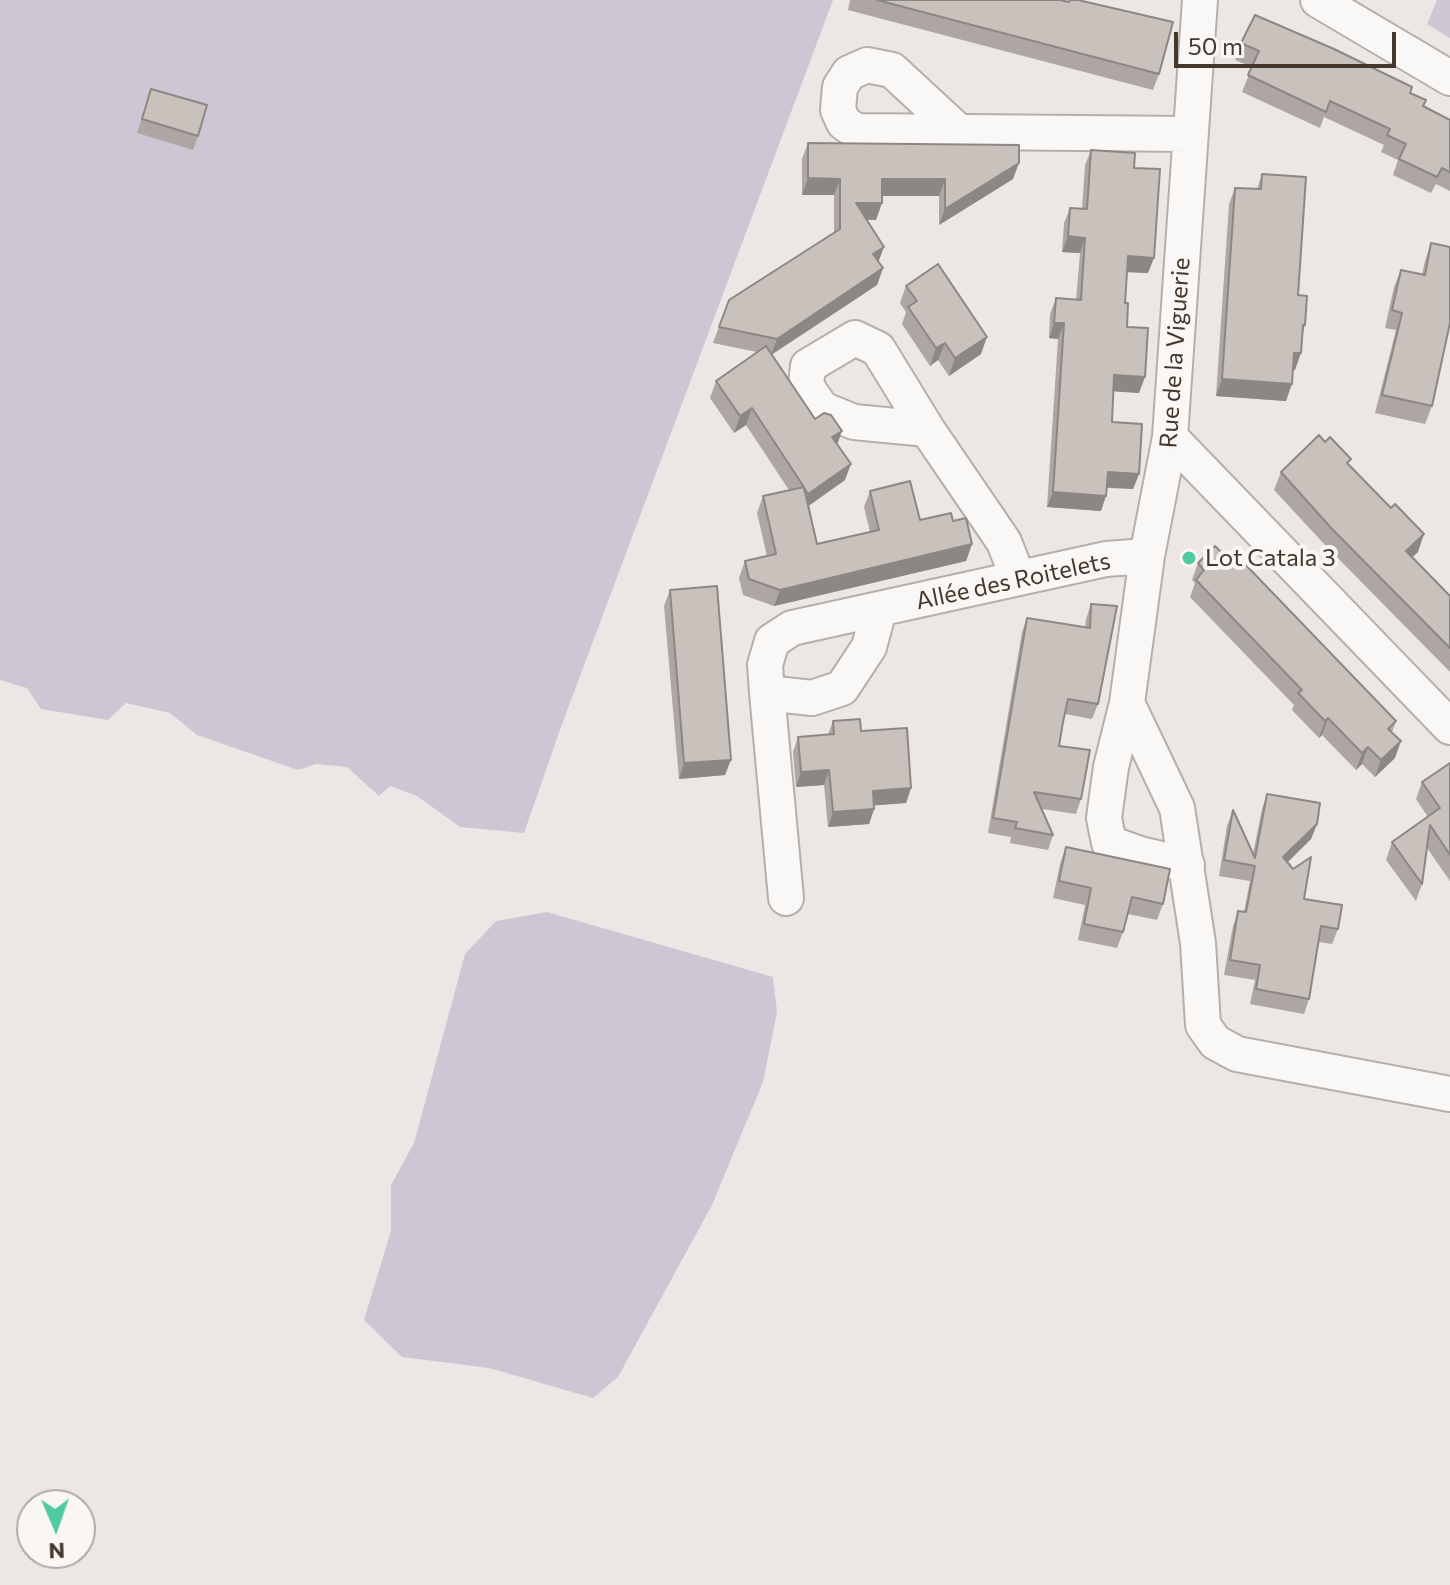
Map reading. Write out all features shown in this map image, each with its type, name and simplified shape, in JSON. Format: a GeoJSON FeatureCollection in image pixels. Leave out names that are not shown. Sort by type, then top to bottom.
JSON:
{"type":"FeatureCollection","features":[{"type":"Feature","properties":{"kind":"street","name":"Rue de la Viguerie"},"geometry":{"type":"LineString","coordinates":[[1187,865],[1109,843],[1104,818],[1111,767],[1127,703],[1147,556],[1170,437],[1200,0]]}},
{"type":"Feature","properties":{"kind":"street"},"geometry":{"type":"LineString","coordinates":[[1318,0],[1450,78]]}},
{"type":"Feature","properties":{"kind":"street"},"geometry":{"type":"LineString","coordinates":[[958,131],[1190,134]]}},
{"type":"Feature","properties":{"kind":"street"},"geometry":{"type":"LineString","coordinates":[[927,429],[1004,542],[1018,578]]}},
{"type":"Feature","properties":{"kind":"street"},"geometry":{"type":"LineString","coordinates":[[1170,437],[1450,727]]}},
{"type":"Feature","properties":{"kind":"street","name":"Allée des Roitelets"},"geometry":{"type":"LineString","coordinates":[[786,898],[765,665],[772,641],[792,628],[1106,559],[1147,556]]}},
{"type":"Feature","properties":{"kind":"street"},"geometry":{"type":"LineString","coordinates":[[767,693],[812,698],[842,688],[869,647],[879,610]]}},
{"type":"Feature","properties":{"kind":"street"},"geometry":{"type":"LineString","coordinates":[[1127,703],[1177,808],[1198,943],[1203,1025],[1215,1042],[1237,1054],[1450,1094]]}},
{"type":"Feature","properties":{"kind":"shaded area"},"geometry":{"type":"Polygon","coordinates":[[[0,0],[833,0],[524,833],[460,827],[417,796],[390,786],[379,796],[347,767],[316,764],[298,770],[197,735],[170,713],[126,703],[108,720],[41,709],[27,688],[0,680],[0,0]]]}},
{"type":"Feature","properties":{"kind":"shaded area"},"geometry":{"type":"Polygon","coordinates":[[[1437,0],[1450,0],[1450,38],[1427,24],[1437,0]]]}},
{"type":"Feature","properties":{"kind":"shaded area"},"geometry":{"type":"Polygon","coordinates":[[[547,912],[773,977],[777,1012],[763,1082],[712,1205],[618,1377],[593,1398],[489,1368],[402,1357],[364,1320],[391,1231],[391,1185],[414,1143],[465,954],[496,921],[547,912]]]}},
{"type":"Feature","properties":{"kind":"building"},"geometry":{"type":"Polygon","coordinates":[[[877,0],[1078,0],[1173,22],[1159,74],[877,0]]]}},
{"type":"Feature","properties":{"kind":"building"},"geometry":{"type":"Polygon","coordinates":[[[1255,15],[1412,87],[1410,93],[1426,100],[1423,106],[1450,120],[1450,172],[1442,168],[1437,177],[1399,159],[1406,144],[1387,135],[1390,129],[1330,101],[1326,112],[1248,75],[1259,51],[1241,43],[1255,15]]]}},
{"type":"Feature","properties":{"kind":"building"},"geometry":{"type":"Polygon","coordinates":[[[151,89],[207,105],[198,136],[142,119],[151,89]]]}},
{"type":"Feature","properties":{"kind":"building"},"geometry":{"type":"Polygon","coordinates":[[[808,143],[1019,145],[1019,163],[945,209],[945,179],[882,179],[882,203],[856,203],[884,247],[873,254],[883,268],[777,339],[719,327],[729,300],[840,229],[840,179],[808,178],[808,143]]]}},
{"type":"Feature","properties":{"kind":"building"},"geometry":{"type":"Polygon","coordinates":[[[1091,150],[1135,153],[1134,168],[1160,169],[1154,258],[1128,256],[1127,327],[1148,328],[1145,377],[1114,375],[1112,422],[1142,424],[1139,474],[1108,472],[1106,496],[1053,492],[1064,323],[1054,323],[1056,298],[1081,300],[1085,238],[1068,236],[1070,208],[1087,209],[1091,150]]]}},
{"type":"Feature","properties":{"kind":"building"},"geometry":{"type":"Polygon","coordinates":[[[1262,174],[1306,177],[1298,295],[1307,296],[1301,353],[1294,353],[1292,384],[1222,379],[1235,188],[1261,189],[1262,174]]]}},
{"type":"Feature","properties":{"kind":"building"},"geometry":{"type":"Polygon","coordinates":[[[1431,243],[1450,247],[1450,323],[1432,406],[1382,395],[1402,313],[1392,310],[1401,270],[1425,275],[1431,243]]]}},
{"type":"Feature","properties":{"kind":"building"},"geometry":{"type":"Polygon","coordinates":[[[938,264],[987,337],[955,358],[945,343],[936,348],[908,307],[917,301],[906,286],[938,264]]]}},
{"type":"Feature","properties":{"kind":"building"},"geometry":{"type":"Polygon","coordinates":[[[766,346],[815,419],[824,413],[831,415],[842,431],[832,437],[851,464],[808,494],[804,488],[817,544],[879,530],[870,491],[910,481],[920,520],[951,513],[953,521],[966,518],[972,544],[780,590],[749,579],[745,561],[776,554],[763,496],[804,487],[752,408],[740,416],[716,381],[766,346]]]}},
{"type":"Feature","properties":{"kind":"building"},"geometry":{"type":"Polygon","coordinates":[[[1319,435],[1325,442],[1330,437],[1351,459],[1347,463],[1391,508],[1395,504],[1424,534],[1406,551],[1450,596],[1450,648],[1332,529],[1281,472],[1319,435]]]}},
{"type":"Feature","properties":{"kind":"building"},"geometry":{"type":"Polygon","coordinates":[[[1215,546],[1235,566],[1241,560],[1396,721],[1388,729],[1401,741],[1381,760],[1368,747],[1362,753],[1328,718],[1325,721],[1298,693],[1302,690],[1196,580],[1204,570],[1198,563],[1215,546]]]}},
{"type":"Feature","properties":{"kind":"building"},"geometry":{"type":"Polygon","coordinates":[[[717,586],[731,760],[684,763],[670,590],[717,586]]]}},
{"type":"Feature","properties":{"kind":"building"},"geometry":{"type":"Polygon","coordinates":[[[1091,604],[1117,606],[1098,704],[1068,699],[1063,722],[1059,746],[1090,750],[1081,799],[1034,792],[1053,835],[1015,828],[1017,822],[993,818],[1027,618],[1090,628],[1091,604]]]}},
{"type":"Feature","properties":{"kind":"building"},"geometry":{"type":"Polygon","coordinates":[[[860,719],[861,731],[907,728],[911,788],[873,791],[874,809],[833,812],[829,770],[801,772],[798,737],[834,734],[833,721],[860,719]]]}},
{"type":"Feature","properties":{"kind":"building"},"geometry":{"type":"Polygon","coordinates":[[[1450,763],[1450,855],[1430,825],[1422,884],[1392,842],[1440,808],[1422,782],[1450,763]]]}},
{"type":"Feature","properties":{"kind":"building"},"geometry":{"type":"Polygon","coordinates":[[[1267,794],[1320,803],[1317,824],[1283,857],[1293,869],[1311,857],[1304,899],[1342,905],[1338,929],[1321,926],[1309,999],[1256,989],[1260,965],[1230,960],[1238,911],[1246,912],[1255,866],[1224,860],[1233,810],[1255,858],[1267,794]]]}},
{"type":"Feature","properties":{"kind":"building"},"geometry":{"type":"Polygon","coordinates":[[[1066,847],[1170,869],[1163,904],[1132,897],[1123,932],[1084,924],[1091,888],[1059,881],[1066,847]]]}},
{"type":"Feature","properties":{"kind":"place","name":"Lot Catala 3"},"geometry":{"type":"Point","coordinates":[1189,558]}}]}
